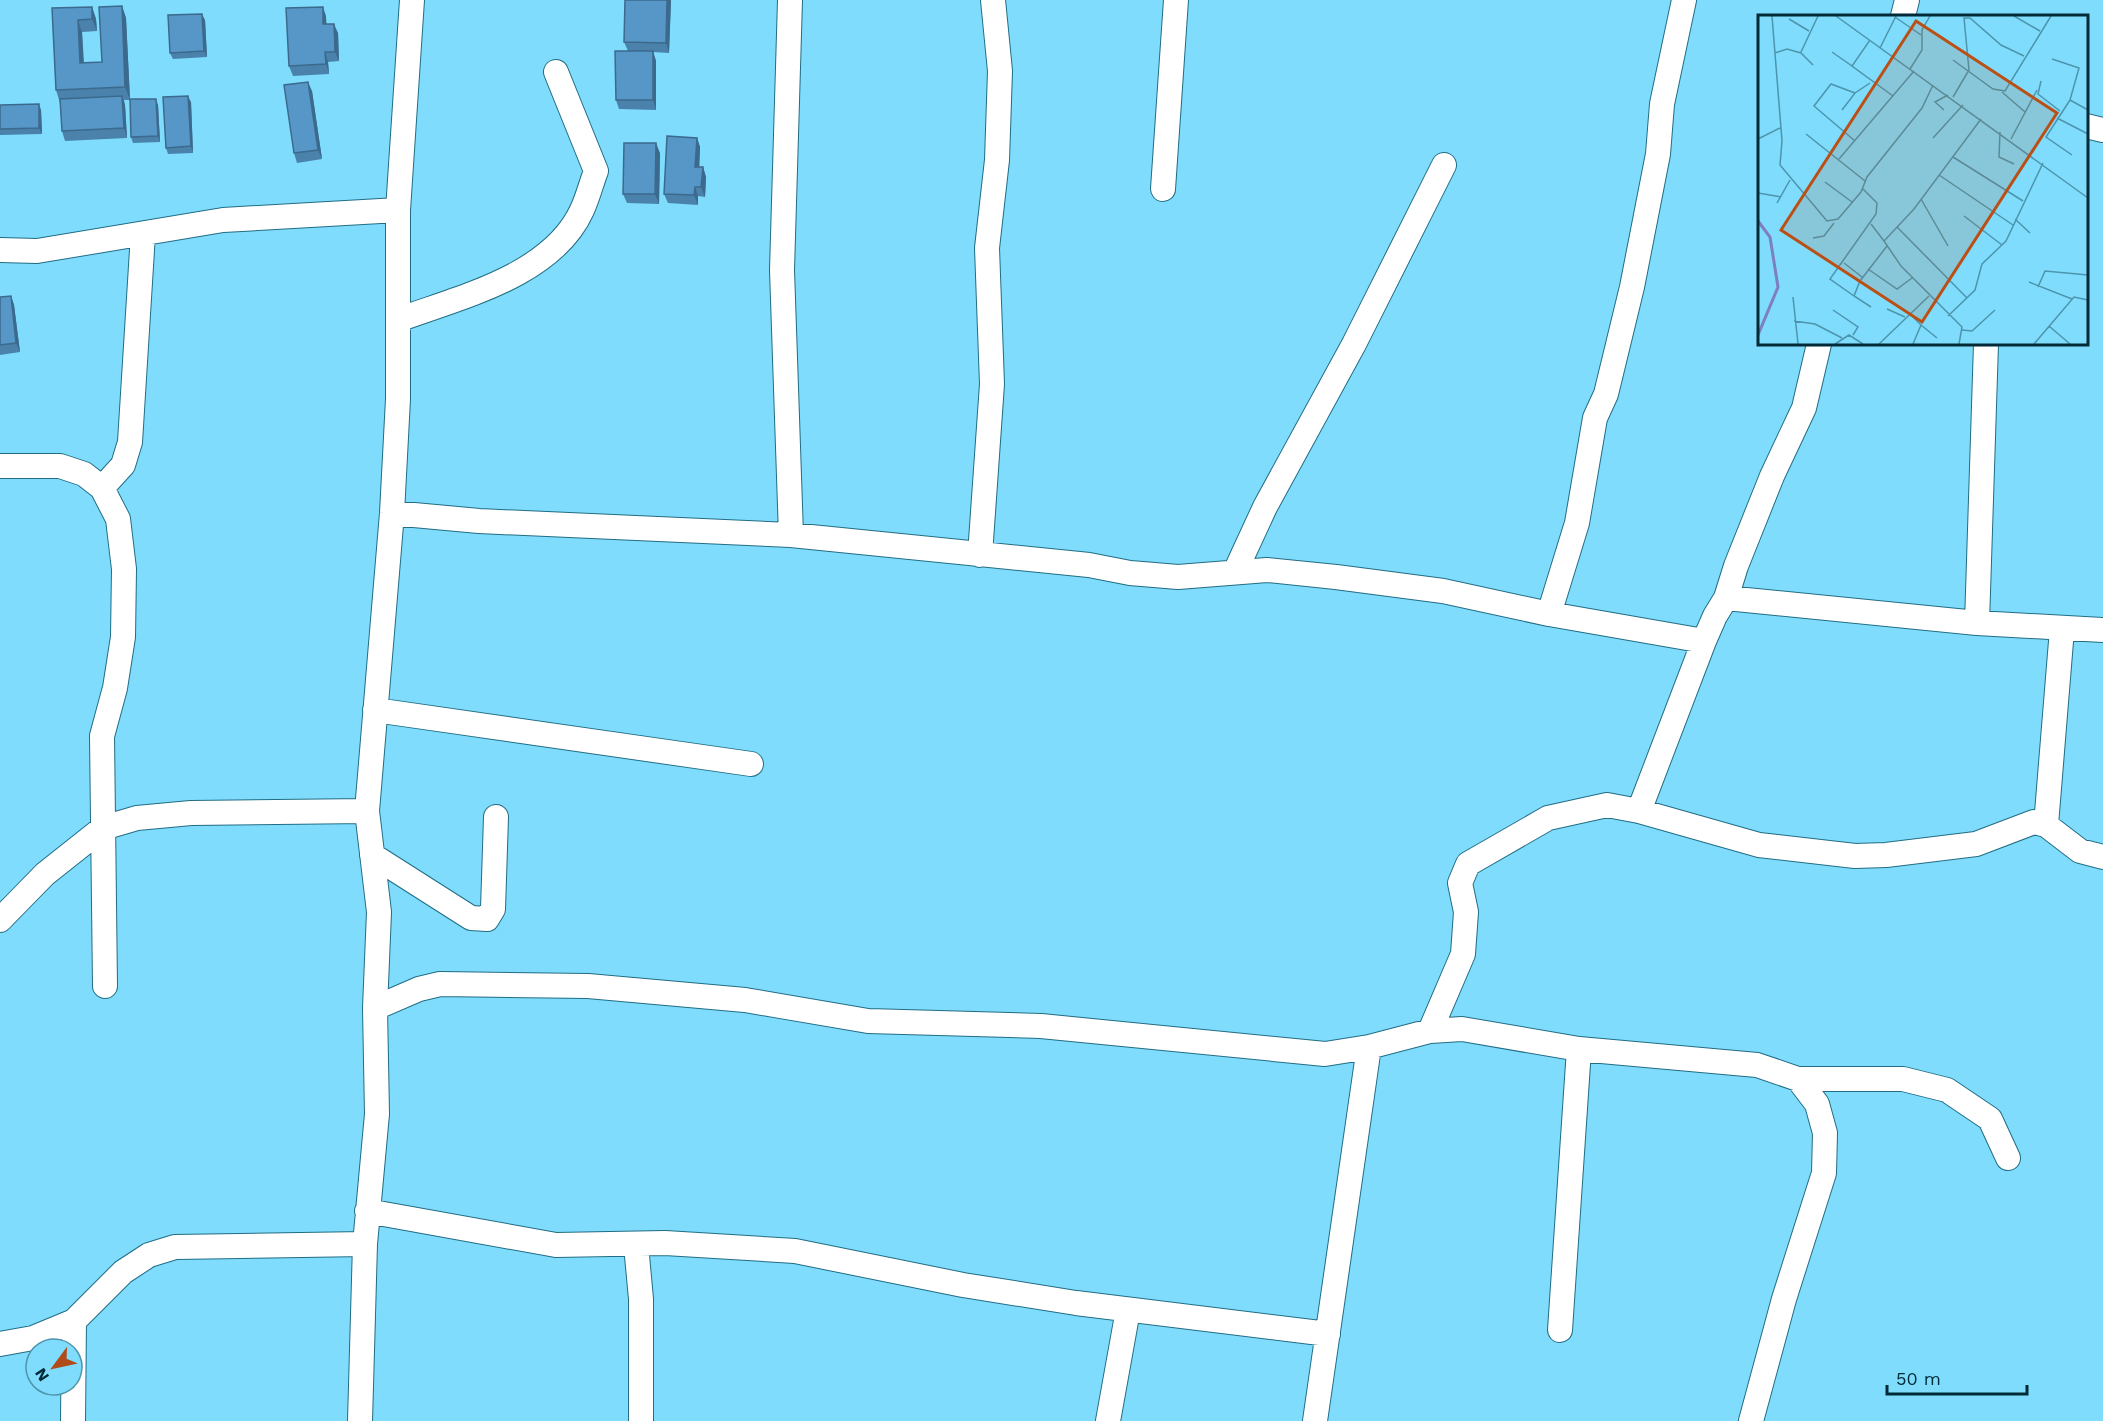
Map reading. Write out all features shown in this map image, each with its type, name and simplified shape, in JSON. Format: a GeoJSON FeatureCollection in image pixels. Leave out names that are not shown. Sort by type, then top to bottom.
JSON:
{"type":"FeatureCollection","features":[{"type":"Feature","properties":{"kind":"street"},"geometry":{"type":"LineString","coordinates":[[360,1421],[365,1244],[377,1114],[375,1008],[379,912],[367,811],[392,513],[398,399],[399,210],[412,0]]}},
{"type":"Feature","properties":{"kind":"street"},"geometry":{"type":"LineString","coordinates":[[790,0],[782,281],[791,535]]}},
{"type":"Feature","properties":{"kind":"street"},"geometry":{"type":"LineString","coordinates":[[980,555],[993,374],[987,248],[997,160],[1000,71],[993,0]]}},
{"type":"Feature","properties":{"kind":"street"},"geometry":{"type":"LineString","coordinates":[[1163,189],[1176,0]]}},
{"type":"Feature","properties":{"kind":"street"},"geometry":{"type":"LineString","coordinates":[[1548,614],[1577,523],[1595,418],[1606,394],[1632,287],[1658,154],[1662,104],[1684,0]]}},
{"type":"Feature","properties":{"kind":"street"},"geometry":{"type":"LineString","coordinates":[[1903,15],[1907,0]]}},
{"type":"Feature","properties":{"kind":"street"},"geometry":{"type":"LineString","coordinates":[[398,321],[512,278],[557,245],[582,212],[596,171],[556,72]]}},
{"type":"Feature","properties":{"kind":"street"},"geometry":{"type":"LineString","coordinates":[[2088,126],[2103,130],[2103,119]]}},
{"type":"Feature","properties":{"kind":"street"},"geometry":{"type":"LineString","coordinates":[[1235,572],[1265,507],[1354,344],[1444,165]]}},
{"type":"Feature","properties":{"kind":"street"},"geometry":{"type":"LineString","coordinates":[[0,250],[37,251],[223,220],[399,210]]}},
{"type":"Feature","properties":{"kind":"street"},"geometry":{"type":"LineString","coordinates":[[102,488],[123,465],[130,441],[143,234]]}},
{"type":"Feature","properties":{"kind":"street"},"geometry":{"type":"LineString","coordinates":[[1639,811],[1704,641],[1726,598],[1736,566],[1768,486],[1804,408],[1819,345]]}},
{"type":"Feature","properties":{"kind":"street"},"geometry":{"type":"LineString","coordinates":[[1977,623],[1986,345]]}},
{"type":"Feature","properties":{"kind":"street"},"geometry":{"type":"LineString","coordinates":[[0,466],[60,466],[84,474],[102,488],[118,519],[124,569],[123,637],[116,688],[102,736],[105,986]]}},
{"type":"Feature","properties":{"kind":"street"},"geometry":{"type":"LineString","coordinates":[[392,513],[479,521],[791,535],[1178,577],[1267,570],[1443,591],[1548,614],[1704,641]]}},
{"type":"Feature","properties":{"kind":"street"},"geometry":{"type":"LineString","coordinates":[[1726,598],[1977,623],[2103,630]]}},
{"type":"Feature","properties":{"kind":"street"},"geometry":{"type":"LineString","coordinates":[[2046,825],[2062,629]]}},
{"type":"Feature","properties":{"kind":"street"},"geometry":{"type":"LineString","coordinates":[[375,710],[751,764]]}},
{"type":"Feature","properties":{"kind":"street"},"geometry":{"type":"LineString","coordinates":[[1430,1031],[1463,954],[1466,912],[1460,883],[1468,864],[1548,818],[1607,805],[1639,811],[1759,845],[1855,856],[1886,855],[1976,844],[2034,822],[2046,825],[2080,851],[2103,857]]}},
{"type":"Feature","properties":{"kind":"street"},"geometry":{"type":"LineString","coordinates":[[0,920],[45,874],[103,828],[137,818],[191,813],[367,811]]}},
{"type":"Feature","properties":{"kind":"street"},"geometry":{"type":"LineString","coordinates":[[372,855],[471,918],[487,919],[493,909],[496,817]]}},
{"type":"Feature","properties":{"kind":"street"},"geometry":{"type":"LineString","coordinates":[[375,1008],[419,989],[440,984],[588,986],[745,1000],[867,1022],[1041,1026],[1325,1054],[1369,1047],[1430,1031],[1462,1029],[1579,1049],[1757,1065],[1798,1079],[1903,1079],[1947,1090],[1990,1119],[2008,1158]]}},
{"type":"Feature","properties":{"kind":"street"},"geometry":{"type":"LineString","coordinates":[[1315,1421],[1369,1047]]}},
{"type":"Feature","properties":{"kind":"street"},"geometry":{"type":"LineString","coordinates":[[1560,1330],[1579,1049]]}},
{"type":"Feature","properties":{"kind":"street"},"geometry":{"type":"LineString","coordinates":[[1751,1421],[1784,1299],[1824,1173],[1826,1133],[1817,1104],[1798,1079]]}},
{"type":"Feature","properties":{"kind":"street"},"geometry":{"type":"LineString","coordinates":[[367,1211],[556,1245],[665,1243],[795,1251],[963,1285],[1128,1310],[1328,1334]]}},
{"type":"Feature","properties":{"kind":"street"},"geometry":{"type":"LineString","coordinates":[[0,1344],[33,1338],[74,1321],[123,1272],[149,1255],[175,1247],[365,1244]]}},
{"type":"Feature","properties":{"kind":"street"},"geometry":{"type":"LineString","coordinates":[[636,1245],[642,1351],[641,1421]]}},
{"type":"Feature","properties":{"kind":"street"},"geometry":{"type":"LineString","coordinates":[[1108,1421],[1128,1310]]}},
{"type":"Feature","properties":{"kind":"street"},"geometry":{"type":"LineString","coordinates":[[72,1421],[74,1321]]}},
{"type":"Feature","properties":{"kind":"building"},"geometry":{"type":"Polygon","coordinates":[[[625,0],[667,0],[666,43],[624,42],[625,0]]]}},
{"type":"Feature","properties":{"kind":"building"},"geometry":{"type":"Polygon","coordinates":[[[122,6],[125,87],[56,90],[52,8],[92,7],[92,19],[78,20],[80,63],[102,62],[99,7],[122,6]]]}},
{"type":"Feature","properties":{"kind":"building"},"geometry":{"type":"Polygon","coordinates":[[[323,7],[323,24],[334,24],[335,52],[325,52],[326,64],[289,66],[286,8],[323,7]]]}},
{"type":"Feature","properties":{"kind":"building"},"geometry":{"type":"Polygon","coordinates":[[[202,14],[204,51],[170,53],[168,15],[202,14]]]}},
{"type":"Feature","properties":{"kind":"building"},"geometry":{"type":"Polygon","coordinates":[[[615,51],[653,51],[653,100],[616,100],[615,51]]]}},
{"type":"Feature","properties":{"kind":"building"},"geometry":{"type":"Polygon","coordinates":[[[308,82],[318,150],[294,153],[284,85],[308,82]]]}},
{"type":"Feature","properties":{"kind":"building"},"geometry":{"type":"Polygon","coordinates":[[[122,96],[124,128],[62,131],[60,99],[122,96]]]}},
{"type":"Feature","properties":{"kind":"building"},"geometry":{"type":"Polygon","coordinates":[[[188,96],[191,146],[166,148],[163,97],[188,96]]]}},
{"type":"Feature","properties":{"kind":"building"},"geometry":{"type":"Polygon","coordinates":[[[130,99],[156,99],[158,136],[131,137],[130,99]]]}},
{"type":"Feature","properties":{"kind":"building"},"geometry":{"type":"Polygon","coordinates":[[[39,104],[39,128],[0,129],[0,105],[39,104]]]}},
{"type":"Feature","properties":{"kind":"building"},"geometry":{"type":"Polygon","coordinates":[[[667,136],[697,138],[695,167],[703,167],[701,187],[695,187],[694,195],[664,194],[667,136]]]}},
{"type":"Feature","properties":{"kind":"building"},"geometry":{"type":"Polygon","coordinates":[[[624,143],[656,143],[655,194],[623,194],[624,143]]]}},
{"type":"Feature","properties":{"kind":"building"},"geometry":{"type":"Polygon","coordinates":[[[11,296],[16,343],[0,345],[0,297],[11,296]]]}}]}
